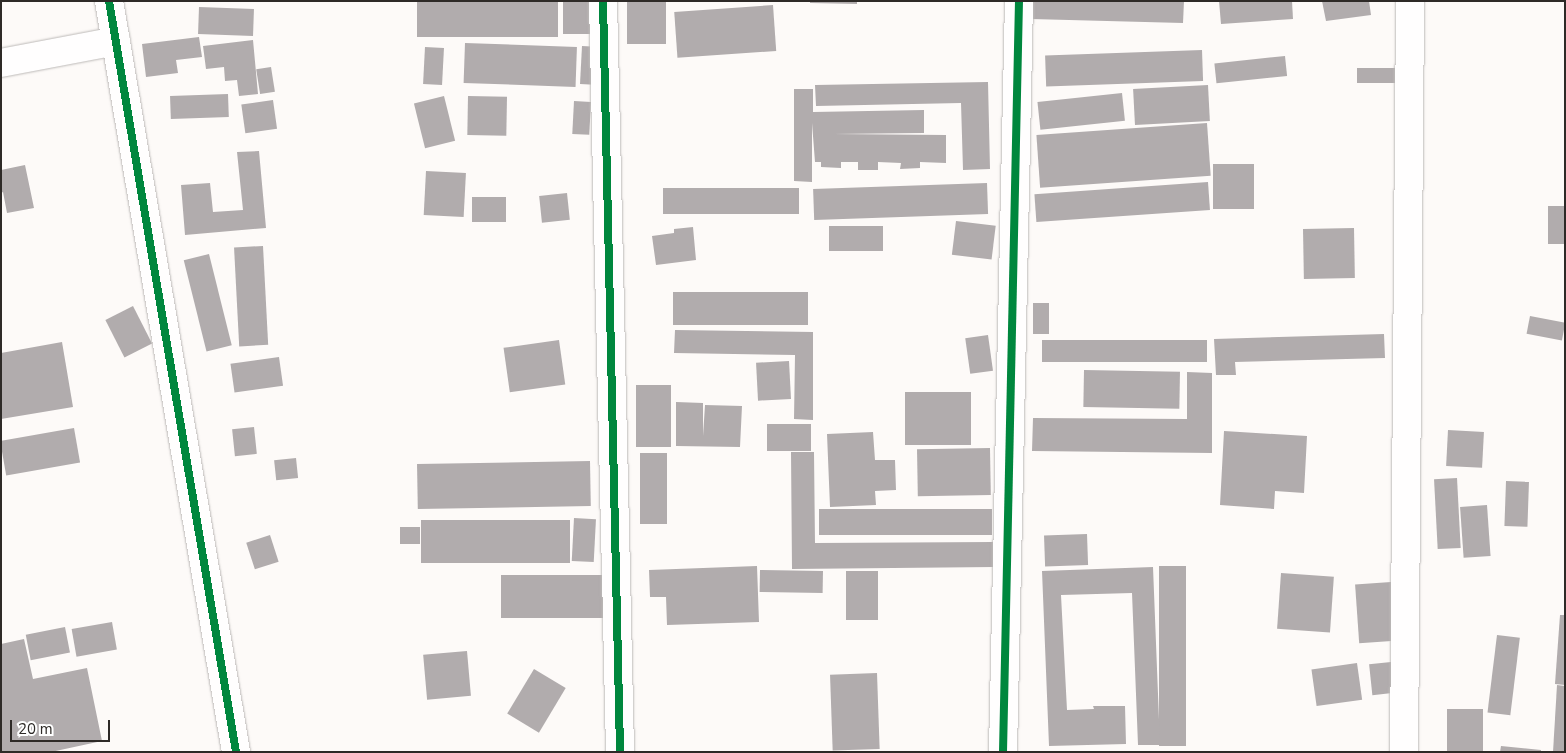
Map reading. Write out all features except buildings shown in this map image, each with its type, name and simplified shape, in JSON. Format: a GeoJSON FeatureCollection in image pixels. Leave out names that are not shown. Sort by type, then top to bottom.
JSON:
{"type":"FeatureCollection","features":[{"type":"Feature","properties":{"kind":"street"},"geometry":{"type":"LineString","coordinates":[[109,1],[236,752]]}},
{"type":"Feature","properties":{"kind":"street"},"geometry":{"type":"LineString","coordinates":[[603,1],[620,752]]}},
{"type":"Feature","properties":{"kind":"street"},"geometry":{"type":"LineString","coordinates":[[1003,752],[1019,1]]}},
{"type":"Feature","properties":{"kind":"street"},"geometry":{"type":"LineString","coordinates":[[1404,752],[1410,1]]}},
{"type":"Feature","properties":{"kind":"street"},"geometry":{"type":"LineString","coordinates":[[1,63],[116,41]]}},
{"type":"Feature","properties":{"kind":"cycle path"},"geometry":{"type":"LineString","coordinates":[[109,1],[236,752]]}},
{"type":"Feature","properties":{"kind":"cycle path"},"geometry":{"type":"LineString","coordinates":[[603,1],[620,752]]}},
{"type":"Feature","properties":{"kind":"cycle path"},"geometry":{"type":"LineString","coordinates":[[1003,752],[1019,1]]}}]}
